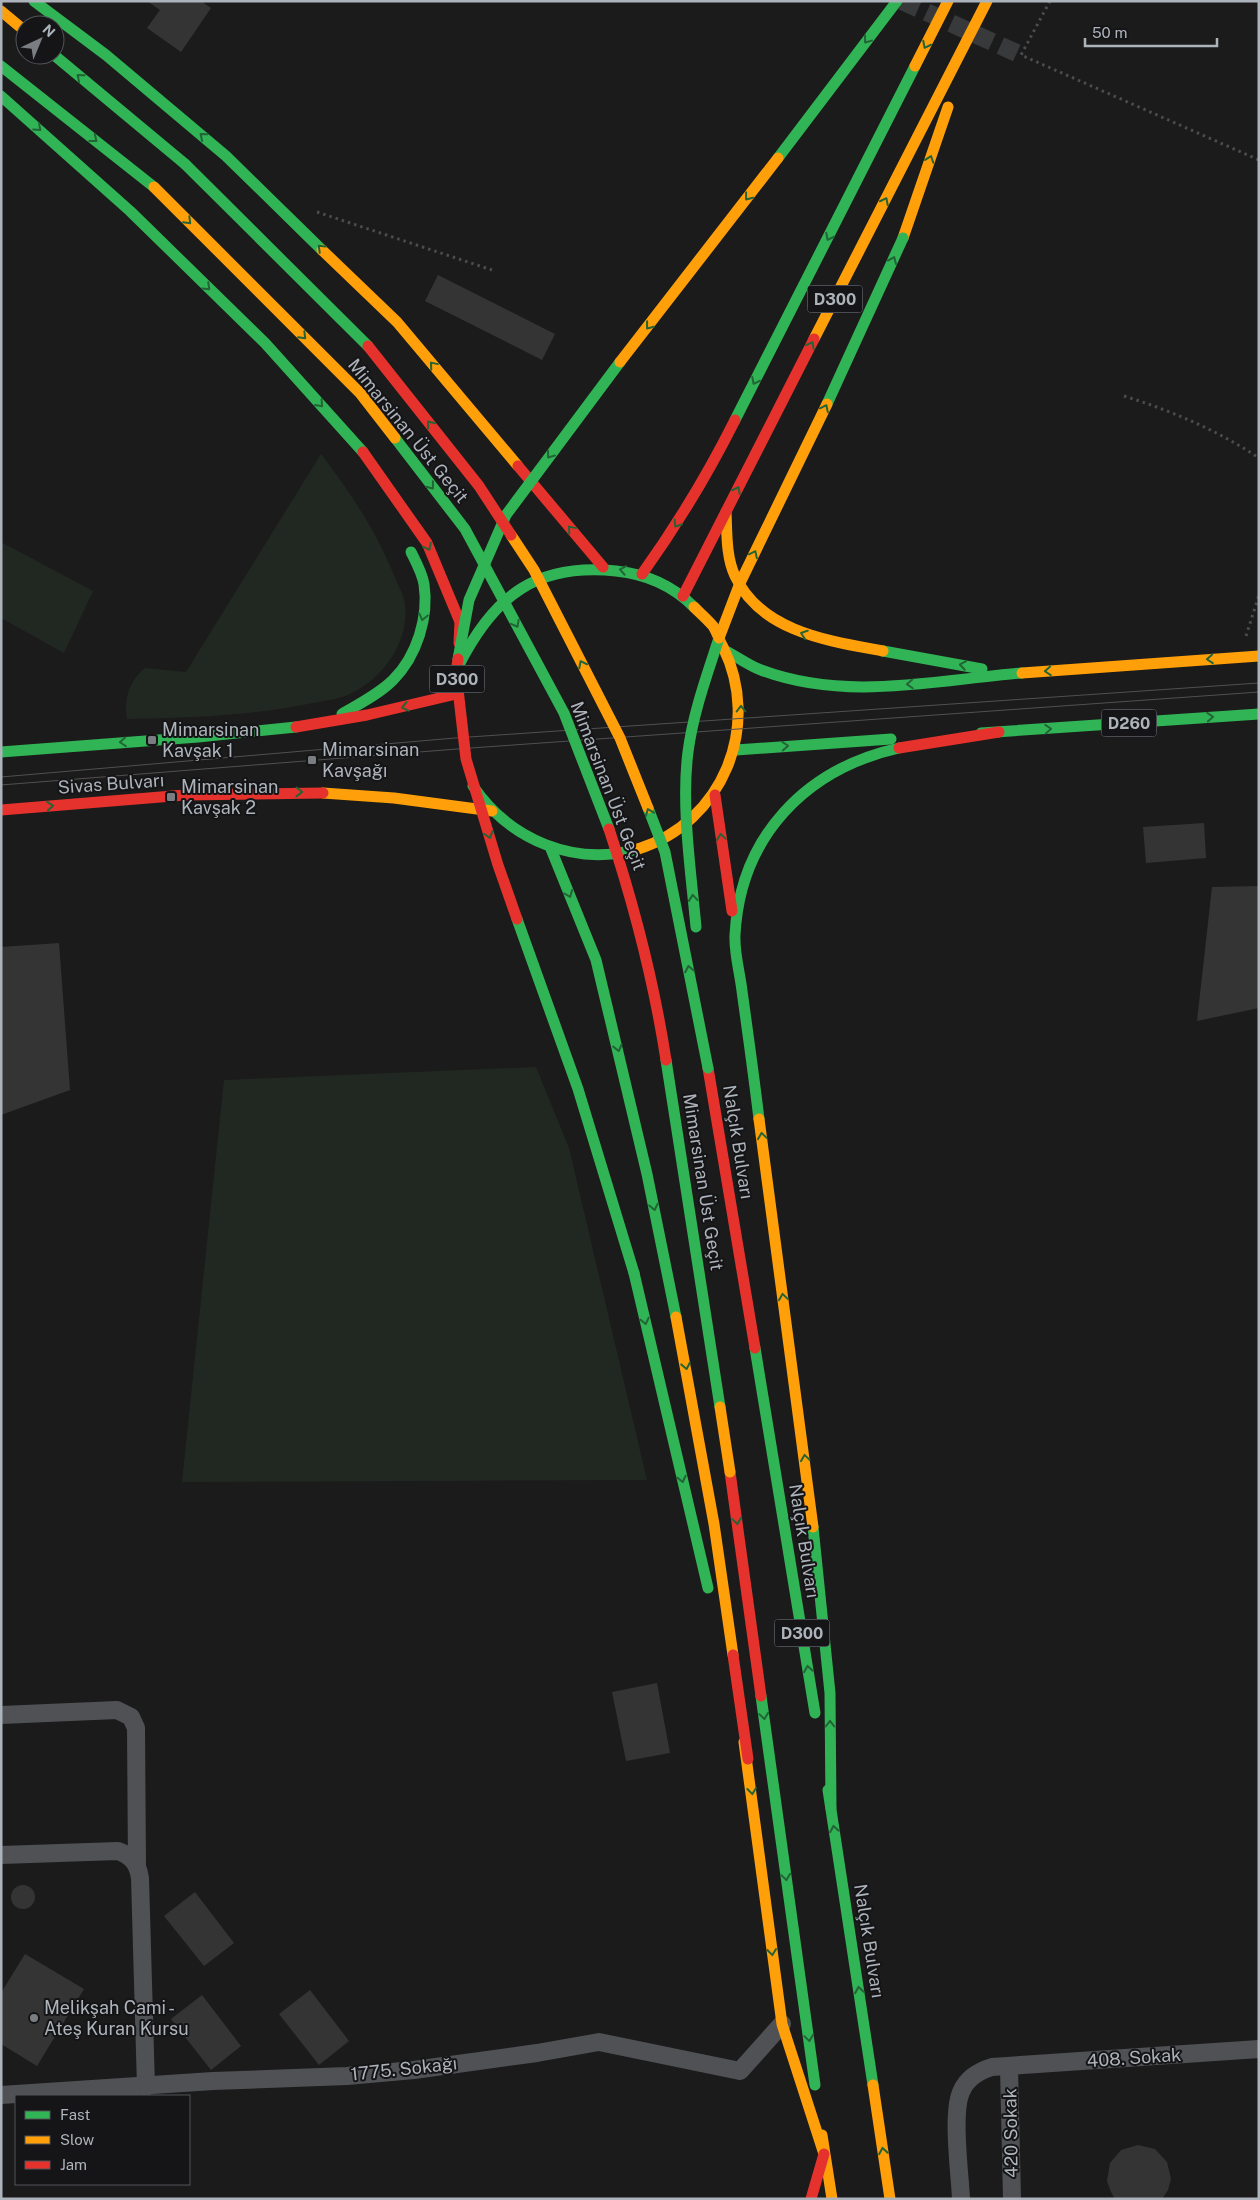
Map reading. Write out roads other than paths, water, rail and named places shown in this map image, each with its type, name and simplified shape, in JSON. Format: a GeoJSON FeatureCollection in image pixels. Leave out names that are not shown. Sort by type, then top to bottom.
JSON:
{"type":"FeatureCollection","features":[{"type":"Feature","properties":{"kind":"main road"},"geometry":{"type":"LineString","coordinates":[[34,1],[106,55],[226,156],[390,315],[603,567]]}},
{"type":"Feature","properties":{"kind":"main road","name":"D300"},"geometry":{"type":"LineString","coordinates":[[711,1603],[634,1273],[578,1089],[498,865],[466,758],[456,672],[469,600],[506,515],[897,1]]}},
{"type":"Feature","properties":{"kind":"main road","name":"D300"},"geometry":{"type":"LineString","coordinates":[[642,574],[669,536],[715,460],[948,1]]}},
{"type":"Feature","properties":{"kind":"main road","name":"D300"},"geometry":{"type":"LineString","coordinates":[[697,942],[687,825],[688,752],[702,690],[719,637],[740,583],[844,370],[903,238],[984,6]]}},
{"type":"Feature","properties":{"kind":"main road","name":"D300"},"geometry":{"type":"LineString","coordinates":[[683,596],[984,6]]}},
{"type":"Feature","properties":{"kind":"main road"},"geometry":{"type":"LineString","coordinates":[[1,11],[15,23]]}},
{"type":"Feature","properties":{"kind":"main road","name":"Mimarsinan Üst Geçit"},"geometry":{"type":"LineString","coordinates":[[65,64],[185,164],[372,350],[479,486],[534,570],[620,738],[665,852],[708,1068]]}},
{"type":"Feature","properties":{"kind":"main road","name":"Mimarsinan Üst Geçit"},"geometry":{"type":"LineString","coordinates":[[1,66],[154,187],[360,393],[465,529],[564,713],[597,795],[627,883],[658,1008],[730,1472],[824,2154]]}},
{"type":"Feature","properties":{"kind":"main road"},"geometry":{"type":"LineString","coordinates":[[1,96],[130,211],[265,344],[368,458],[427,543],[460,622],[459,665]]}},
{"type":"Feature","properties":{"kind":"main road"},"geometry":{"type":"LineString","coordinates":[[368,458],[397,521]]}},
{"type":"Feature","properties":{"kind":"main road"},"geometry":{"type":"LineString","coordinates":[[726,512],[726,542],[734,571],[748,598],[774,621],[821,640],[1011,674]]}},
{"type":"Feature","properties":{"kind":"main road"},"geometry":{"type":"LineString","coordinates":[[316,724],[354,707],[383,688],[399,673],[409,656],[423,619],[425,598],[420,570],[405,539]]}},
{"type":"Feature","properties":{"kind":"main road"},"geometry":{"type":"LineString","coordinates":[[603,567],[642,574],[663,583],[683,596],[711,624],[728,652],[736,676],[740,700],[740,725],[736,750],[728,773],[715,795],[690,822],[659,842],[624,853],[587,856],[551,849],[530,840],[510,827],[492,811],[478,793],[459,755],[452,726],[452,695],[459,665],[472,637],[491,612],[514,592],[542,577],[572,569],[603,567]]}},
{"type":"Feature","properties":{"kind":"main road"},"geometry":{"type":"LineString","coordinates":[[728,652],[759,670],[812,684],[912,684],[1011,674],[1259,656]]}},
{"type":"Feature","properties":{"kind":"main road"},"geometry":{"type":"LineString","coordinates":[[1,752],[257,731],[316,724],[365,716],[452,695]]}},
{"type":"Feature","properties":{"kind":"main road","name":"D260"},"geometry":{"type":"LineString","coordinates":[[999,732],[1259,714]]}},
{"type":"Feature","properties":{"kind":"main road"},"geometry":{"type":"LineString","coordinates":[[736,750],[999,732]]}},
{"type":"Feature","properties":{"kind":"main road"},"geometry":{"type":"LineString","coordinates":[[736,937],[739,903],[752,859],[775,820],[803,790],[833,770],[880,752],[999,732]]}},
{"type":"Feature","properties":{"kind":"main road","name":"Sivas Bulvarı"},"geometry":{"type":"LineString","coordinates":[[1,810],[171,797],[295,792],[394,797],[492,811]]}},
{"type":"Feature","properties":{"kind":"main road"},"geometry":{"type":"LineString","coordinates":[[715,795],[736,937],[810,1498],[830,1693],[831,1808]]}},
{"type":"Feature","properties":{"kind":"main road"},"geometry":{"type":"LineString","coordinates":[[551,849],[596,960],[649,1184],[674,1300],[710,1495],[748,1759],[782,2024],[824,2154],[811,2199]]}},
{"type":"Feature","properties":{"kind":"main road","name":"D300"},"geometry":{"type":"LineString","coordinates":[[699,961],[708,1068]]}},
{"type":"Feature","properties":{"kind":"main road","name":"Nalçık Bulvarı"},"geometry":{"type":"LineString","coordinates":[[708,1068],[831,1808],[890,2199]]}},
{"type":"Feature","properties":{"kind":"main road"},"geometry":{"type":"LineString","coordinates":[[716,1623],[748,1759]]}},
{"type":"Feature","properties":{"kind":"main road","name":"D300"},"geometry":{"type":"LineString","coordinates":[[824,2154],[832,2199]]}},
{"type":"Feature","properties":{"kind":"street"},"geometry":{"type":"LineString","coordinates":[[1,1715],[117,1710],[131,1717],[136,1728],[137,1865],[140,1878],[146,2087]]}},
{"type":"Feature","properties":{"kind":"street"},"geometry":{"type":"LineString","coordinates":[[1,1855],[118,1851],[129,1856],[137,1865]]}},
{"type":"Feature","properties":{"kind":"street","name":"1775. Sokağı"},"geometry":{"type":"LineString","coordinates":[[1,2095],[414,2070],[598,2042],[740,2071],[782,2024]]}},
{"type":"Feature","properties":{"kind":"street","name":"408. Sokak"},"geometry":{"type":"LineString","coordinates":[[961,2199],[958,2098],[966,2083],[973,2076],[992,2067],[1259,2049]]}},
{"type":"Feature","properties":{"kind":"street","name":"420 Sokak"},"geometry":{"type":"LineString","coordinates":[[1009,2066],[1012,2199]]}},
{"type":"Feature","properties":{"kind":"tunnel"},"geometry":{"type":"LineString","coordinates":[[902,1],[1021,55]]}},
{"type":"Feature","properties":{"kind":"tram line"},"geometry":{"type":"LineString","coordinates":[[1,777],[455,738],[1259,683]]}},
{"type":"Feature","properties":{"kind":"tram line"},"geometry":{"type":"LineString","coordinates":[[1,785],[457,749],[1259,692]]}},
{"type":"Feature","properties":{"kind":"place","name":"Mimarsinan Kavşak 1"},"geometry":{"type":"Point","coordinates":[152,740]}},
{"type":"Feature","properties":{"kind":"place","name":"Mimarsinan Kavşağı"},"geometry":{"type":"Point","coordinates":[312,760]}},
{"type":"Feature","properties":{"kind":"place","name":"Mimarsinan Kavşak 2"},"geometry":{"type":"Point","coordinates":[171,797]}},
{"type":"Feature","properties":{"kind":"place","name":"Melikşah Cami - Ateş Kuran Kursu"},"geometry":{"type":"Point","coordinates":[34,2018]}}]}
